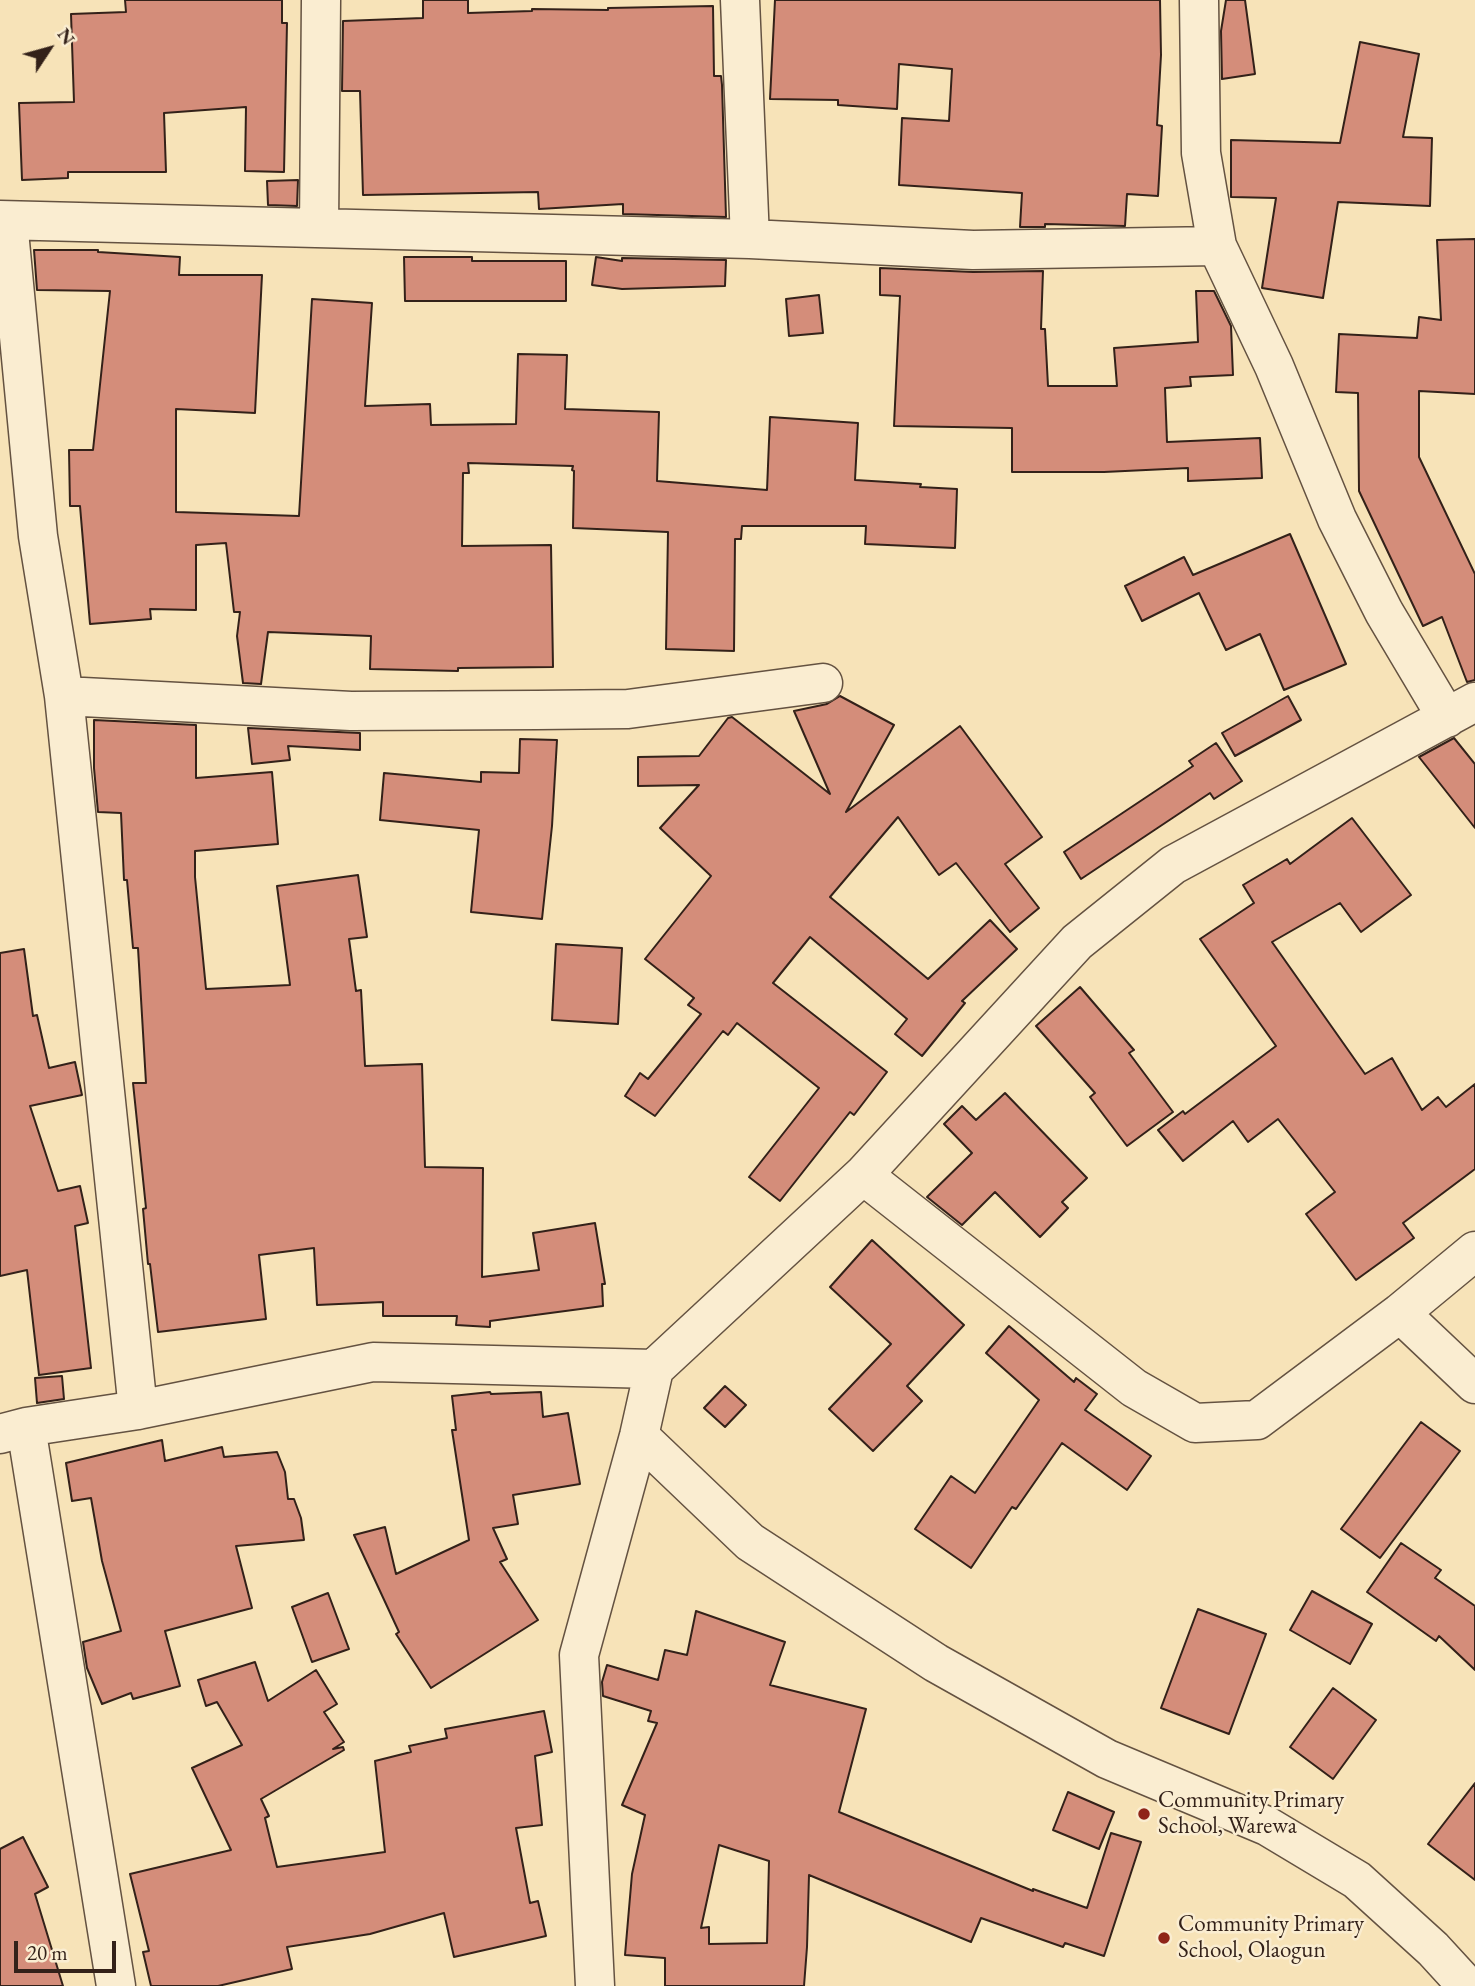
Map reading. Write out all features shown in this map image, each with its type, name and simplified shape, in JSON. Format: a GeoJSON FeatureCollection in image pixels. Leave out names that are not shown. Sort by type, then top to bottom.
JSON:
{"type":"FeatureCollection","features":[{"type":"Feature","properties":{"kind":"street"},"geometry":{"type":"LineString","coordinates":[[318,228],[321,0]]}},
{"type":"Feature","properties":{"kind":"street"},"geometry":{"type":"LineString","coordinates":[[740,0],[750,239]]}},
{"type":"Feature","properties":{"kind":"street"},"geometry":{"type":"LineString","coordinates":[[595,1986],[579,1655],[639,1436],[654,1369],[863,1175],[1077,942],[1173,865],[1461,710],[1384,612],[1337,519],[1274,366],[1217,246],[1200,153],[1199,0]]}},
{"type":"Feature","properties":{"kind":"street"},"geometry":{"type":"LineString","coordinates":[[138,1410],[64,696],[38,536],[4,221],[750,239],[973,250],[1217,246]]}},
{"type":"Feature","properties":{"kind":"street"},"geometry":{"type":"LineString","coordinates":[[64,696],[351,711],[628,709],[823,683]]}},
{"type":"Feature","properties":{"kind":"street"},"geometry":{"type":"LineString","coordinates":[[863,1175],[1134,1388],[1195,1423],[1257,1420],[1399,1313],[1475,1251]]}},
{"type":"Feature","properties":{"kind":"street"},"geometry":{"type":"LineString","coordinates":[[1399,1313],[1475,1384]]}},
{"type":"Feature","properties":{"kind":"street"},"geometry":{"type":"LineString","coordinates":[[116,1986],[13,1431],[138,1410],[373,1362],[654,1369]]}},
{"type":"Feature","properties":{"kind":"street"},"geometry":{"type":"LineString","coordinates":[[639,1436],[750,1542],[936,1663],[1107,1759],[1267,1826],[1357,1880],[1433,1949],[1467,1986]]}},
{"type":"Feature","properties":{"kind":"building"},"geometry":{"type":"Polygon","coordinates":[[[125,0],[282,0],[282,23],[287,23],[284,172],[245,171],[246,107],[164,113],[166,172],[68,172],[68,178],[22,180],[19,103],[74,102],[71,14],[126,12],[125,0]]]}},
{"type":"Feature","properties":{"kind":"building"},"geometry":{"type":"Polygon","coordinates":[[[423,0],[468,0],[468,13],[532,9],[608,10],[713,6],[714,76],[721,76],[722,85],[726,217],[623,214],[623,204],[539,209],[538,192],[363,195],[360,91],[342,91],[343,21],[423,18],[423,0]]]}},
{"type":"Feature","properties":{"kind":"building"},"geometry":{"type":"Polygon","coordinates":[[[775,0],[1160,0],[1161,55],[1157,125],[1162,126],[1158,196],[1127,194],[1125,226],[1045,224],[1045,227],[1020,227],[1022,193],[899,185],[902,118],[949,121],[952,69],[899,64],[897,109],[838,105],[838,100],[770,99],[775,0]]]}},
{"type":"Feature","properties":{"kind":"building"},"geometry":{"type":"Polygon","coordinates":[[[1226,0],[1245,0],[1255,74],[1222,79],[1221,31],[1226,0]]]}},
{"type":"Feature","properties":{"kind":"building"},"geometry":{"type":"Polygon","coordinates":[[[1360,42],[1419,54],[1403,137],[1432,138],[1430,206],[1338,202],[1323,298],[1262,288],[1276,198],[1231,197],[1231,140],[1340,143],[1360,42]]]}},
{"type":"Feature","properties":{"kind":"building"},"geometry":{"type":"Polygon","coordinates":[[[298,180],[297,206],[268,205],[267,181],[298,180]]]}},
{"type":"Feature","properties":{"kind":"building"},"geometry":{"type":"Polygon","coordinates":[[[1475,239],[1475,394],[1419,391],[1419,457],[1475,574],[1475,680],[1467,682],[1442,617],[1423,626],[1359,491],[1358,393],[1336,392],[1339,334],[1417,338],[1419,317],[1441,320],[1437,240],[1475,239]]]}},
{"type":"Feature","properties":{"kind":"building"},"geometry":{"type":"Polygon","coordinates":[[[34,250],[98,250],[180,257],[179,275],[262,275],[255,413],[176,409],[176,512],[299,516],[312,299],[372,303],[365,406],[430,404],[431,425],[516,424],[518,354],[567,355],[565,409],[659,412],[657,481],[767,490],[770,417],[858,423],[855,480],[957,489],[955,548],[865,544],[866,526],[742,526],[741,539],[735,539],[734,651],[666,649],[668,532],[573,528],[573,466],[468,463],[469,473],[463,473],[462,546],[551,545],[553,667],[458,668],[458,671],[370,669],[371,636],[268,632],[261,684],[243,683],[237,636],[240,612],[234,612],[226,543],[196,545],[196,610],[150,609],[151,619],[90,624],[80,506],[70,506],[69,450],[93,450],[110,291],[37,290],[34,250]]]}},
{"type":"Feature","properties":{"kind":"building"},"geometry":{"type":"Polygon","coordinates":[[[404,257],[472,257],[472,261],[566,261],[566,301],[405,301],[404,257]]]}},
{"type":"Feature","properties":{"kind":"building"},"geometry":{"type":"Polygon","coordinates":[[[596,257],[622,261],[622,258],[726,260],[725,286],[622,289],[592,285],[596,257]]]}},
{"type":"Feature","properties":{"kind":"building"},"geometry":{"type":"Polygon","coordinates":[[[880,268],[973,272],[1043,271],[1041,329],[1045,329],[1048,386],[1117,386],[1114,348],[1198,342],[1196,291],[1214,291],[1231,326],[1233,375],[1190,377],[1191,386],[1165,388],[1167,442],[1260,438],[1262,478],[1188,481],[1188,468],[1012,472],[1012,428],[894,426],[900,296],[880,295],[880,268]]]}},
{"type":"Feature","properties":{"kind":"building"},"geometry":{"type":"Polygon","coordinates":[[[819,295],[823,333],[789,336],[786,299],[819,295]]]}},
{"type":"Feature","properties":{"kind":"building"},"geometry":{"type":"Polygon","coordinates":[[[1290,534],[1346,664],[1284,690],[1260,634],[1226,650],[1199,593],[1142,621],[1125,586],[1184,557],[1193,575],[1290,534]]]}},
{"type":"Feature","properties":{"kind":"building"},"geometry":{"type":"Polygon","coordinates":[[[840,696],[894,725],[846,812],[960,726],[1042,837],[1005,864],[1039,908],[1010,932],[956,863],[939,875],[898,817],[830,897],[928,979],[990,920],[1017,949],[962,1001],[965,1003],[922,1056],[895,1034],[907,1019],[810,937],[773,983],[887,1072],[854,1115],[850,1112],[780,1201],[749,1177],[819,1088],[737,1023],[728,1035],[723,1031],[655,1116],[625,1096],[640,1073],[648,1079],[701,1014],[688,1005],[694,998],[645,959],[711,876],[660,828],[699,785],[638,786],[638,757],[699,756],[728,718],[732,717],[830,794],[794,711],[827,704],[840,696]]]}},
{"type":"Feature","properties":{"kind":"building"},"geometry":{"type":"Polygon","coordinates":[[[1288,696],[1301,720],[1235,756],[1222,733],[1288,696]]]}},
{"type":"Feature","properties":{"kind":"building"},"geometry":{"type":"Polygon","coordinates":[[[94,720],[196,725],[196,778],[272,772],[278,844],[195,851],[206,989],[290,985],[277,886],[358,875],[367,937],[349,939],[356,991],[361,990],[365,1066],[422,1064],[425,1167],[483,1168],[482,1277],[539,1270],[533,1233],[595,1223],[605,1284],[602,1284],[603,1306],[490,1321],[490,1327],[456,1325],[457,1316],[383,1316],[383,1302],[317,1305],[314,1248],[259,1255],[266,1319],[158,1332],[148,1264],[143,1209],[146,1208],[133,1083],[146,1083],[138,948],[133,948],[127,880],[124,880],[121,813],[98,812],[94,720]]]}},
{"type":"Feature","properties":{"kind":"building"},"geometry":{"type":"Polygon","coordinates":[[[248,728],[360,733],[360,750],[288,746],[290,760],[252,764],[248,728]]]}},
{"type":"Feature","properties":{"kind":"building"},"geometry":{"type":"Polygon","coordinates":[[[1454,738],[1475,764],[1475,828],[1419,757],[1454,738]]]}},
{"type":"Feature","properties":{"kind":"building"},"geometry":{"type":"Polygon","coordinates":[[[520,739],[557,740],[552,826],[542,919],[471,912],[479,830],[380,820],[384,773],[481,782],[481,772],[519,773],[520,739]]]}},
{"type":"Feature","properties":{"kind":"building"},"geometry":{"type":"Polygon","coordinates":[[[1216,743],[1242,781],[1214,799],[1210,793],[1081,879],[1064,852],[1193,766],[1189,761],[1216,743]]]}},
{"type":"Feature","properties":{"kind":"building"},"geometry":{"type":"Polygon","coordinates":[[[1352,818],[1411,895],[1361,932],[1340,903],[1272,942],[1365,1074],[1392,1058],[1422,1110],[1438,1097],[1446,1107],[1475,1084],[1475,1169],[1403,1223],[1414,1238],[1356,1280],[1306,1214],[1335,1192],[1278,1119],[1248,1142],[1233,1121],[1183,1161],[1158,1130],[1183,1111],[1185,1114],[1276,1046],[1200,939],[1254,903],[1243,885],[1287,859],[1290,864],[1352,818]]]}},
{"type":"Feature","properties":{"kind":"building"},"geometry":{"type":"Polygon","coordinates":[[[556,944],[622,948],[618,1024],[552,1020],[556,944]]]}},
{"type":"Feature","properties":{"kind":"building"},"geometry":{"type":"Polygon","coordinates":[[[24,949],[33,1016],[37,1015],[49,1068],[75,1062],[82,1095],[30,1106],[58,1191],[80,1186],[88,1223],[75,1226],[91,1368],[39,1375],[27,1270],[0,1276],[0,953],[24,949]]]}},
{"type":"Feature","properties":{"kind":"building"},"geometry":{"type":"Polygon","coordinates":[[[1080,987],[1134,1050],[1129,1053],[1173,1112],[1127,1146],[1090,1097],[1095,1093],[1036,1026],[1080,987]]]}},
{"type":"Feature","properties":{"kind":"building"},"geometry":{"type":"Polygon","coordinates":[[[1005,1093],[1087,1178],[1062,1202],[1068,1208],[1040,1237],[995,1192],[962,1225],[927,1197],[972,1153],[944,1124],[962,1106],[976,1120],[1005,1093]]]}},
{"type":"Feature","properties":{"kind":"building"},"geometry":{"type":"Polygon","coordinates":[[[872,1240],[964,1325],[907,1386],[922,1401],[873,1451],[829,1409],[891,1344],[830,1287],[872,1240]]]}},
{"type":"Feature","properties":{"kind":"building"},"geometry":{"type":"Polygon","coordinates":[[[1009,1326],[1074,1382],[1076,1378],[1097,1394],[1085,1410],[1151,1456],[1127,1490],[1062,1443],[1016,1509],[1012,1507],[971,1568],[915,1529],[951,1476],[975,1493],[1039,1400],[986,1353],[1009,1326]]]}},
{"type":"Feature","properties":{"kind":"building"},"geometry":{"type":"Polygon","coordinates":[[[62,1376],[64,1399],[37,1403],[35,1378],[62,1376]]]}},
{"type":"Feature","properties":{"kind":"building"},"geometry":{"type":"Polygon","coordinates":[[[725,1386],[746,1405],[725,1427],[704,1408],[725,1386]]]}},
{"type":"Feature","properties":{"kind":"building"},"geometry":{"type":"Polygon","coordinates":[[[490,1392],[541,1392],[543,1417],[568,1413],[580,1484],[513,1495],[518,1524],[493,1528],[507,1559],[500,1562],[538,1620],[431,1688],[396,1634],[399,1632],[354,1535],[385,1527],[396,1574],[469,1540],[452,1430],[456,1430],[452,1396],[490,1392]]]}},
{"type":"Feature","properties":{"kind":"building"},"geometry":{"type":"Polygon","coordinates":[[[1421,1422],[1460,1451],[1380,1558],[1341,1529],[1421,1422]]]}},
{"type":"Feature","properties":{"kind":"building"},"geometry":{"type":"Polygon","coordinates":[[[162,1440],[165,1461],[222,1447],[224,1457],[277,1452],[285,1472],[288,1499],[294,1499],[301,1518],[304,1540],[236,1546],[252,1608],[165,1631],[180,1686],[133,1699],[131,1693],[102,1704],[87,1668],[83,1642],[121,1631],[102,1561],[91,1498],[72,1501],[66,1463],[162,1440]]]}},
{"type":"Feature","properties":{"kind":"building"},"geometry":{"type":"Polygon","coordinates":[[[1401,1543],[1441,1570],[1435,1578],[1475,1606],[1475,1670],[1439,1636],[1436,1641],[1367,1592],[1401,1543]]]}},
{"type":"Feature","properties":{"kind":"building"},"geometry":{"type":"Polygon","coordinates":[[[1312,1591],[1372,1624],[1350,1664],[1290,1630],[1312,1591]]]}},
{"type":"Feature","properties":{"kind":"building"},"geometry":{"type":"Polygon","coordinates":[[[328,1593],[349,1649],[312,1662],[292,1607],[328,1593]]]}},
{"type":"Feature","properties":{"kind":"building"},"geometry":{"type":"Polygon","coordinates":[[[1198,1609],[1266,1634],[1229,1734],[1161,1708],[1198,1609]]]}},
{"type":"Feature","properties":{"kind":"building"},"geometry":{"type":"Polygon","coordinates":[[[696,1611],[785,1642],[770,1685],[866,1709],[839,1812],[1033,1891],[1087,1908],[1111,1833],[1141,1842],[1104,1956],[1065,1943],[1063,1947],[981,1918],[971,1942],[809,1875],[804,1986],[665,1986],[665,1958],[625,1955],[632,1874],[645,1815],[622,1805],[657,1723],[648,1721],[651,1711],[603,1696],[602,1682],[607,1665],[658,1680],[665,1650],[687,1655],[696,1611]],[[719,1845],[701,1928],[709,1927],[709,1944],[767,1943],[769,1861],[719,1845]]]}},
{"type":"Feature","properties":{"kind":"building"},"geometry":{"type":"Polygon","coordinates":[[[255,1662],[268,1701],[316,1670],[337,1704],[324,1712],[344,1742],[333,1749],[343,1747],[344,1750],[261,1799],[269,1816],[265,1818],[277,1867],[385,1852],[375,1761],[411,1752],[409,1746],[447,1738],[445,1729],[544,1711],[552,1752],[535,1756],[542,1825],[516,1828],[530,1903],[538,1901],[546,1936],[454,1957],[444,1913],[370,1934],[287,1947],[292,1969],[218,1986],[151,1986],[143,1952],[149,1951],[130,1874],[231,1850],[192,1768],[242,1745],[217,1702],[206,1706],[198,1680],[255,1662]]]}},
{"type":"Feature","properties":{"kind":"building"},"geometry":{"type":"Polygon","coordinates":[[[1333,1688],[1376,1720],[1333,1779],[1290,1747],[1333,1688]]]}},
{"type":"Feature","properties":{"kind":"building"},"geometry":{"type":"Polygon","coordinates":[[[1475,1783],[1475,1880],[1428,1844],[1475,1783]]]}},
{"type":"Feature","properties":{"kind":"building"},"geometry":{"type":"Polygon","coordinates":[[[1068,1792],[1114,1812],[1099,1849],[1053,1830],[1068,1792]]]}},
{"type":"Feature","properties":{"kind":"building"},"geometry":{"type":"Polygon","coordinates":[[[23,1837],[48,1887],[35,1894],[63,1986],[0,1986],[0,1849],[23,1837]]]}},
{"type":"Feature","properties":{"kind":"place","name":"Community Primary School, Warewa"},"geometry":{"type":"Point","coordinates":[1144,1814]}},
{"type":"Feature","properties":{"kind":"place","name":"Community Primary School, Olaogun"},"geometry":{"type":"Point","coordinates":[1164,1938]}}]}
